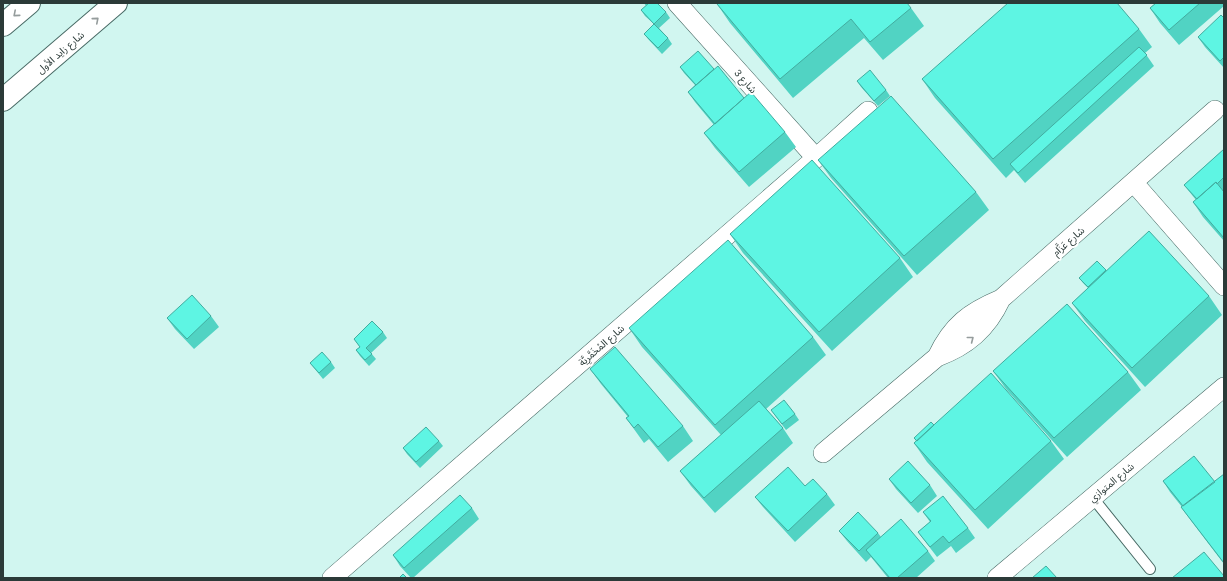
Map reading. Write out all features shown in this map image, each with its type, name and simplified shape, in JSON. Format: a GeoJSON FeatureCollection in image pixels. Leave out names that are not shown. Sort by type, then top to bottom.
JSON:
{"type":"FeatureCollection","features":[{"type":"Feature","properties":{"kind":"main road"},"geometry":{"type":"LineString","coordinates":[[3,25],[29,3]]}},
{"type":"Feature","properties":{"kind":"main road","name":"شارع زايد الأول"},"geometry":{"type":"LineString","coordinates":[[3,100],[116,3]]}},
{"type":"Feature","properties":{"kind":"street","name":"شارع 3"},"geometry":{"type":"LineString","coordinates":[[677,3],[816,158]]}},
{"type":"Feature","properties":{"kind":"street","name":"شارع عَزَّام"},"geometry":{"type":"LineString","coordinates":[[823,453],[937,356],[951,352],[976,336],[995,313],[1001,299],[1216,110]]}},
{"type":"Feature","properties":{"kind":"street","name":"شارع المْخَمَّرِيَّة"},"geometry":{"type":"LineString","coordinates":[[332,578],[816,158],[868,111]]}},
{"type":"Feature","properties":{"kind":"street"},"geometry":{"type":"LineString","coordinates":[[1134,183],[1224,286]]}},
{"type":"Feature","properties":{"kind":"street","name":"شارع المتوازي"},"geometry":{"type":"LineString","coordinates":[[997,578],[1224,387]]}},
{"type":"Feature","properties":{"kind":"lane"},"geometry":{"type":"LineString","coordinates":[[1093,498],[1150,569]]}},
{"type":"Feature","properties":{"kind":"building"},"geometry":{"type":"Polygon","coordinates":[[[649,3],[657,3],[666,12],[654,24],[641,10],[649,3]]]}},
{"type":"Feature","properties":{"kind":"building"},"geometry":{"type":"Polygon","coordinates":[[[907,3],[911,8],[870,42],[851,19],[780,79],[717,4],[907,3]]]}},
{"type":"Feature","properties":{"kind":"building"},"geometry":{"type":"Polygon","coordinates":[[[1008,3],[1117,3],[1139,29],[993,159],[922,79],[1008,3]]]}},
{"type":"Feature","properties":{"kind":"building"},"geometry":{"type":"Polygon","coordinates":[[[1156,3],[1200,3],[1169,30],[1150,8],[1156,3]]]}},
{"type":"Feature","properties":{"kind":"building"},"geometry":{"type":"Polygon","coordinates":[[[1221,15],[1224,18],[1224,57],[1220,61],[1198,37],[1221,15]]]}},
{"type":"Feature","properties":{"kind":"building"},"geometry":{"type":"Polygon","coordinates":[[[654,24],[668,38],[658,48],[644,34],[654,24]]]}},
{"type":"Feature","properties":{"kind":"building"},"geometry":{"type":"Polygon","coordinates":[[[1139,47],[1147,55],[1018,173],[1010,164],[1139,47]]]}},
{"type":"Feature","properties":{"kind":"building"},"geometry":{"type":"Polygon","coordinates":[[[698,51],[714,69],[696,85],[680,67],[698,51]]]}},
{"type":"Feature","properties":{"kind":"building"},"geometry":{"type":"Polygon","coordinates":[[[718,66],[744,98],[715,124],[688,92],[718,66]]]}},
{"type":"Feature","properties":{"kind":"building"},"geometry":{"type":"Polygon","coordinates":[[[870,70],[886,90],[874,101],[857,81],[870,70]]]}},
{"type":"Feature","properties":{"kind":"building"},"geometry":{"type":"Polygon","coordinates":[[[751,92],[785,132],[739,172],[704,133],[751,92]]]}},
{"type":"Feature","properties":{"kind":"building"},"geometry":{"type":"Polygon","coordinates":[[[891,96],[976,192],[904,256],[818,160],[891,96]]]}},
{"type":"Feature","properties":{"kind":"building"},"geometry":{"type":"Polygon","coordinates":[[[1224,149],[1224,177],[1197,199],[1184,185],[1224,149]]]}},
{"type":"Feature","properties":{"kind":"building"},"geometry":{"type":"Polygon","coordinates":[[[812,160],[900,258],[819,332],[730,234],[812,160]]]}},
{"type":"Feature","properties":{"kind":"building"},"geometry":{"type":"Polygon","coordinates":[[[1216,182],[1224,192],[1224,238],[1193,202],[1216,182]]]}},
{"type":"Feature","properties":{"kind":"building"},"geometry":{"type":"Polygon","coordinates":[[[1149,231],[1209,296],[1132,368],[1072,303],[1149,231]]]}},
{"type":"Feature","properties":{"kind":"building"},"geometry":{"type":"Polygon","coordinates":[[[728,240],[813,337],[715,425],[629,328],[728,240]]]}},
{"type":"Feature","properties":{"kind":"building"},"geometry":{"type":"Polygon","coordinates":[[[1097,261],[1106,270],[1088,287],[1079,278],[1097,261]]]}},
{"type":"Feature","properties":{"kind":"building"},"geometry":{"type":"Polygon","coordinates":[[[192,295],[211,316],[187,339],[167,318],[192,295]]]}},
{"type":"Feature","properties":{"kind":"building"},"geometry":{"type":"Polygon","coordinates":[[[1067,304],[1128,372],[1054,438],[993,371],[1067,304]]]}},
{"type":"Feature","properties":{"kind":"building"},"geometry":{"type":"Polygon","coordinates":[[[372,321],[383,332],[366,348],[372,354],[365,360],[356,350],[360,347],[354,339],[372,321]]]}},
{"type":"Feature","properties":{"kind":"building"},"geometry":{"type":"Polygon","coordinates":[[[615,347],[683,426],[658,447],[638,424],[634,428],[626,418],[629,416],[590,369],[615,347]]]}},
{"type":"Feature","properties":{"kind":"building"},"geometry":{"type":"Polygon","coordinates":[[[322,352],[331,362],[319,373],[310,363],[322,352]]]}},
{"type":"Feature","properties":{"kind":"building"},"geometry":{"type":"Polygon","coordinates":[[[991,373],[1051,441],[975,510],[914,443],[991,373]]]}},
{"type":"Feature","properties":{"kind":"building"},"geometry":{"type":"Polygon","coordinates":[[[784,400],[795,414],[782,424],[771,410],[784,400]]]}},
{"type":"Feature","properties":{"kind":"building"},"geometry":{"type":"Polygon","coordinates":[[[759,401],[783,428],[704,498],[680,471],[759,401]]]}},
{"type":"Feature","properties":{"kind":"building"},"geometry":{"type":"Polygon","coordinates":[[[931,422],[934,425],[917,441],[914,438],[931,422]]]}},
{"type":"Feature","properties":{"kind":"building"},"geometry":{"type":"Polygon","coordinates":[[[426,427],[439,441],[416,462],[403,448],[426,427]]]}},
{"type":"Feature","properties":{"kind":"building"},"geometry":{"type":"Polygon","coordinates":[[[1194,456],[1215,482],[1183,506],[1163,481],[1194,456]]]}},
{"type":"Feature","properties":{"kind":"building"},"geometry":{"type":"Polygon","coordinates":[[[908,461],[930,485],[911,503],[889,479],[908,461]]]}},
{"type":"Feature","properties":{"kind":"building"},"geometry":{"type":"Polygon","coordinates":[[[788,467],[805,486],[813,479],[827,494],[788,531],[755,497],[788,467]]]}},
{"type":"Feature","properties":{"kind":"building"},"geometry":{"type":"Polygon","coordinates":[[[1224,474],[1224,563],[1181,507],[1224,474]]]}},
{"type":"Feature","properties":{"kind":"building"},"geometry":{"type":"Polygon","coordinates":[[[460,495],[472,508],[404,568],[393,555],[460,495]]]}},
{"type":"Feature","properties":{"kind":"building"},"geometry":{"type":"Polygon","coordinates":[[[943,496],[968,528],[949,543],[943,536],[930,547],[918,532],[931,521],[923,512],[943,496]]]}},
{"type":"Feature","properties":{"kind":"building"},"geometry":{"type":"Polygon","coordinates":[[[858,512],[878,533],[859,551],[839,531],[858,512]]]}},
{"type":"Feature","properties":{"kind":"building"},"geometry":{"type":"Polygon","coordinates":[[[901,519],[928,551],[897,578],[890,578],[866,550],[901,519]]]}},
{"type":"Feature","properties":{"kind":"building"},"geometry":{"type":"Polygon","coordinates":[[[1204,552],[1224,576],[1224,578],[1172,578],[1204,552]]]}},
{"type":"Feature","properties":{"kind":"building"},"geometry":{"type":"Polygon","coordinates":[[[1046,566],[1057,578],[1032,578],[1046,566]]]}},
{"type":"Feature","properties":{"kind":"building"},"geometry":{"type":"Polygon","coordinates":[[[403,574],[407,578],[399,578],[403,574]]]}}]}
